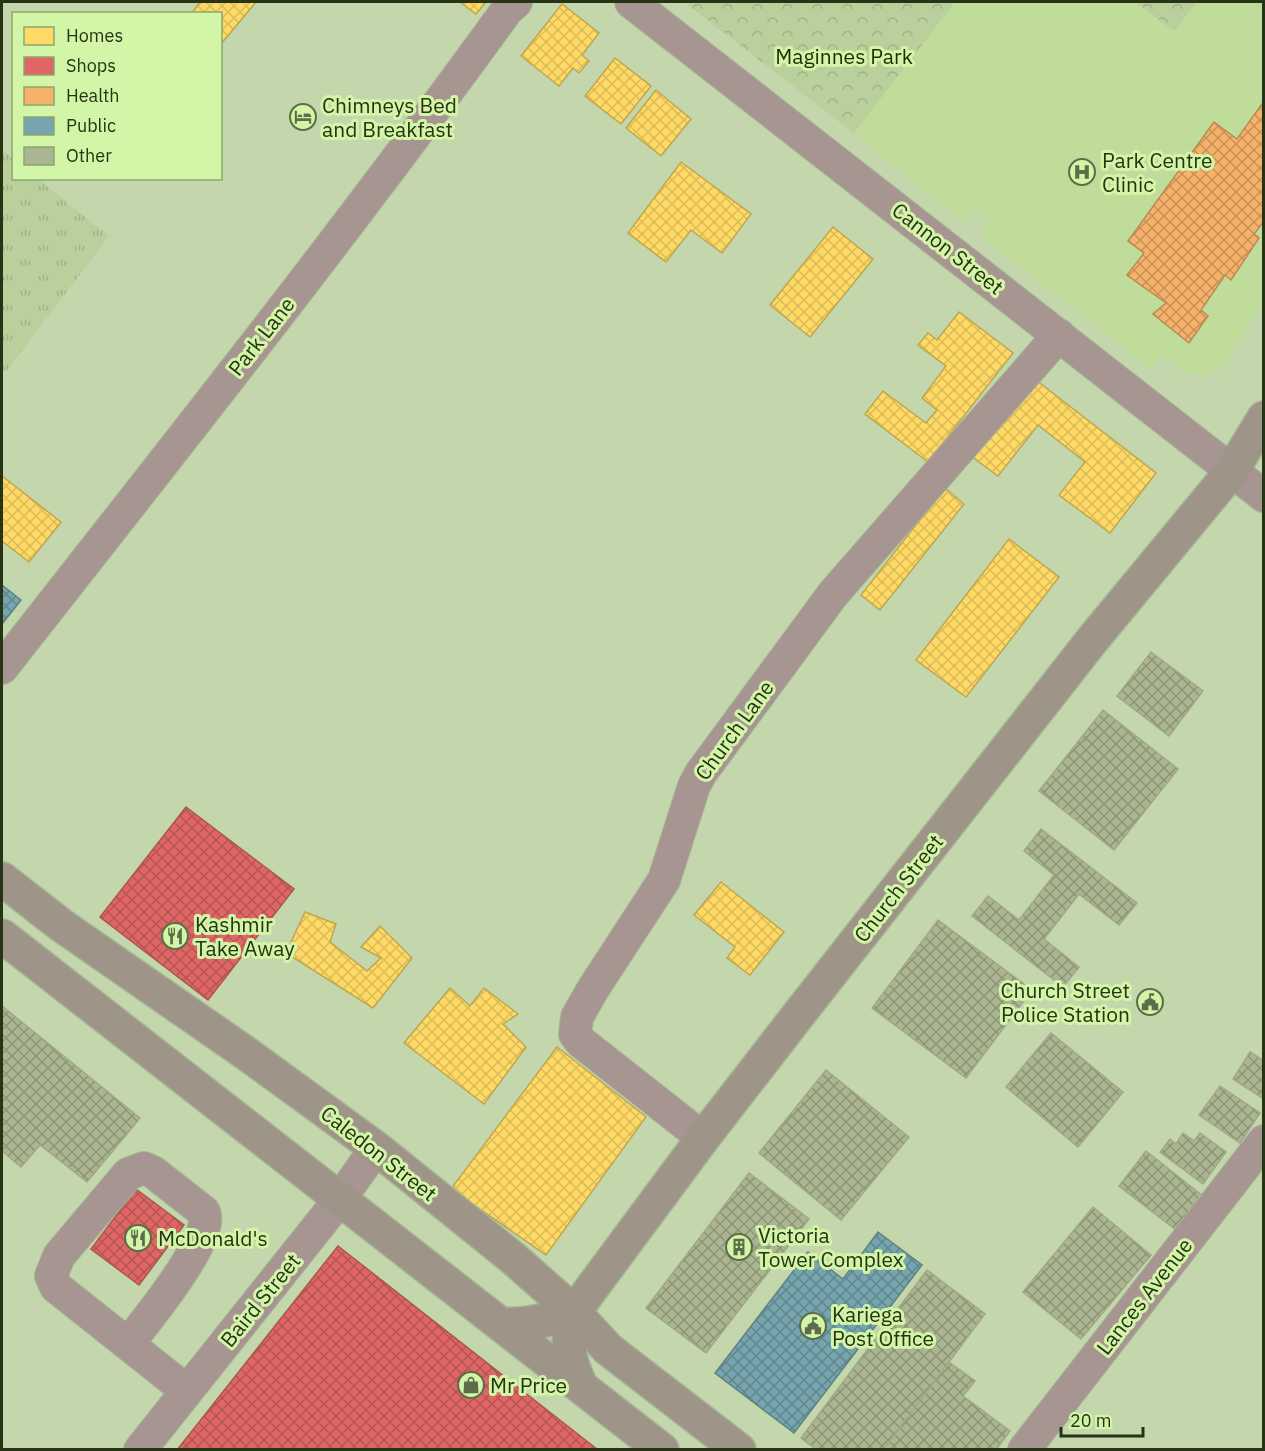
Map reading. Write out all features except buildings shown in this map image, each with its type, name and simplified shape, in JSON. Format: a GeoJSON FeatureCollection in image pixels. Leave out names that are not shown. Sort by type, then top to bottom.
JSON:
{"type":"FeatureCollection","features":[{"type":"Feature","properties":{"kind":"main road","name":"Church Street"},"geometry":{"type":"LineString","coordinates":[[574,1312],[703,1138],[1093,639],[1231,472],[1263,418]]}},
{"type":"Feature","properties":{"kind":"main road","name":"Caledon Street"},"geometry":{"type":"LineString","coordinates":[[2,879],[61,925],[247,1054],[376,1148],[514,1259],[574,1312],[608,1348],[739,1449]]}},
{"type":"Feature","properties":{"kind":"main road"},"geometry":{"type":"LineString","coordinates":[[2,936],[662,1449]]}},
{"type":"Feature","properties":{"kind":"main road"},"geometry":{"type":"LineString","coordinates":[[500,1324],[512,1325],[541,1321],[574,1312]]}},
{"type":"Feature","properties":{"kind":"main road"},"geometry":{"type":"LineString","coordinates":[[574,1312],[568,1334],[568,1348],[573,1369],[581,1386]]}},
{"type":"Feature","properties":{"kind":"street","name":"Park Lane"},"geometry":{"type":"LineString","coordinates":[[2,668],[278,315],[441,101],[507,10],[516,2]]}},
{"type":"Feature","properties":{"kind":"street","name":"Cannon Street"},"geometry":{"type":"LineString","coordinates":[[631,2],[1059,334],[1263,496]]}},
{"type":"Feature","properties":{"kind":"street","name":"Church Lane"},"geometry":{"type":"LineString","coordinates":[[703,1138],[581,1042],[575,1034],[577,1017],[664,880],[694,786],[701,773],[833,594],[1059,334]]}},
{"type":"Feature","properties":{"kind":"street","name":"Lances Avenue"},"geometry":{"type":"LineString","coordinates":[[1024,1449],[1263,1141]]}},
{"type":"Feature","properties":{"kind":"street","name":"Baird Street"},"geometry":{"type":"LineString","coordinates":[[140,1449],[340,1199],[376,1148]]}},
{"type":"Feature","properties":{"kind":"street"},"geometry":{"type":"LineString","coordinates":[[128,1344],[171,1289],[200,1241],[206,1224],[204,1212],[153,1172],[144,1168],[128,1174],[59,1256],[51,1276],[56,1287],[187,1391]]}},
{"type":"Feature","properties":{"kind":"shaded area","name":"Park Centre Clinic"},"geometry":{"type":"Polygon","coordinates":[[[955,2],[1135,2],[1174,30],[1197,2],[1263,2],[1263,303],[1224,365],[1204,376],[1184,372],[1161,355],[1151,370],[981,236],[990,222],[974,210],[964,223],[854,133],[955,2]]]}},
{"type":"Feature","properties":{"kind":"green space","name":"Maginnes Park"},"geometry":{"type":"Polygon","coordinates":[[[684,2],[955,2],[854,133],[684,2]]]}},
{"type":"Feature","properties":{"kind":"green space"},"geometry":{"type":"Polygon","coordinates":[[[1135,2],[1197,2],[1174,31],[1135,2]]]}},
{"type":"Feature","properties":{"kind":"green space"},"geometry":{"type":"Polygon","coordinates":[[[2,149],[12,158],[12,180],[39,180],[109,236],[6,372],[2,368],[2,149]]]}},
{"type":"Feature","properties":{"kind":"place","name":"Chimneys Bed and Breakfast"},"geometry":{"type":"Point","coordinates":[303,117]}},
{"type":"Feature","properties":{"kind":"place","name":"Park Centre Clinic"},"geometry":{"type":"Point","coordinates":[1082,172]}},
{"type":"Feature","properties":{"kind":"place","name":"Kashmir Take Away"},"geometry":{"type":"Point","coordinates":[175,936]}},
{"type":"Feature","properties":{"kind":"place","name":"Church Street Police Station"},"geometry":{"type":"Point","coordinates":[1150,1002]}},
{"type":"Feature","properties":{"kind":"place","name":"McDonald's"},"geometry":{"type":"Point","coordinates":[138,1238]}},
{"type":"Feature","properties":{"kind":"place","name":"Victoria Tower Complex"},"geometry":{"type":"Point","coordinates":[739,1247]}},
{"type":"Feature","properties":{"kind":"place","name":"Kariega Post Office"},"geometry":{"type":"Point","coordinates":[813,1326]}},
{"type":"Feature","properties":{"kind":"place","name":"Mr Price"},"geometry":{"type":"Point","coordinates":[471,1385]}}]}
